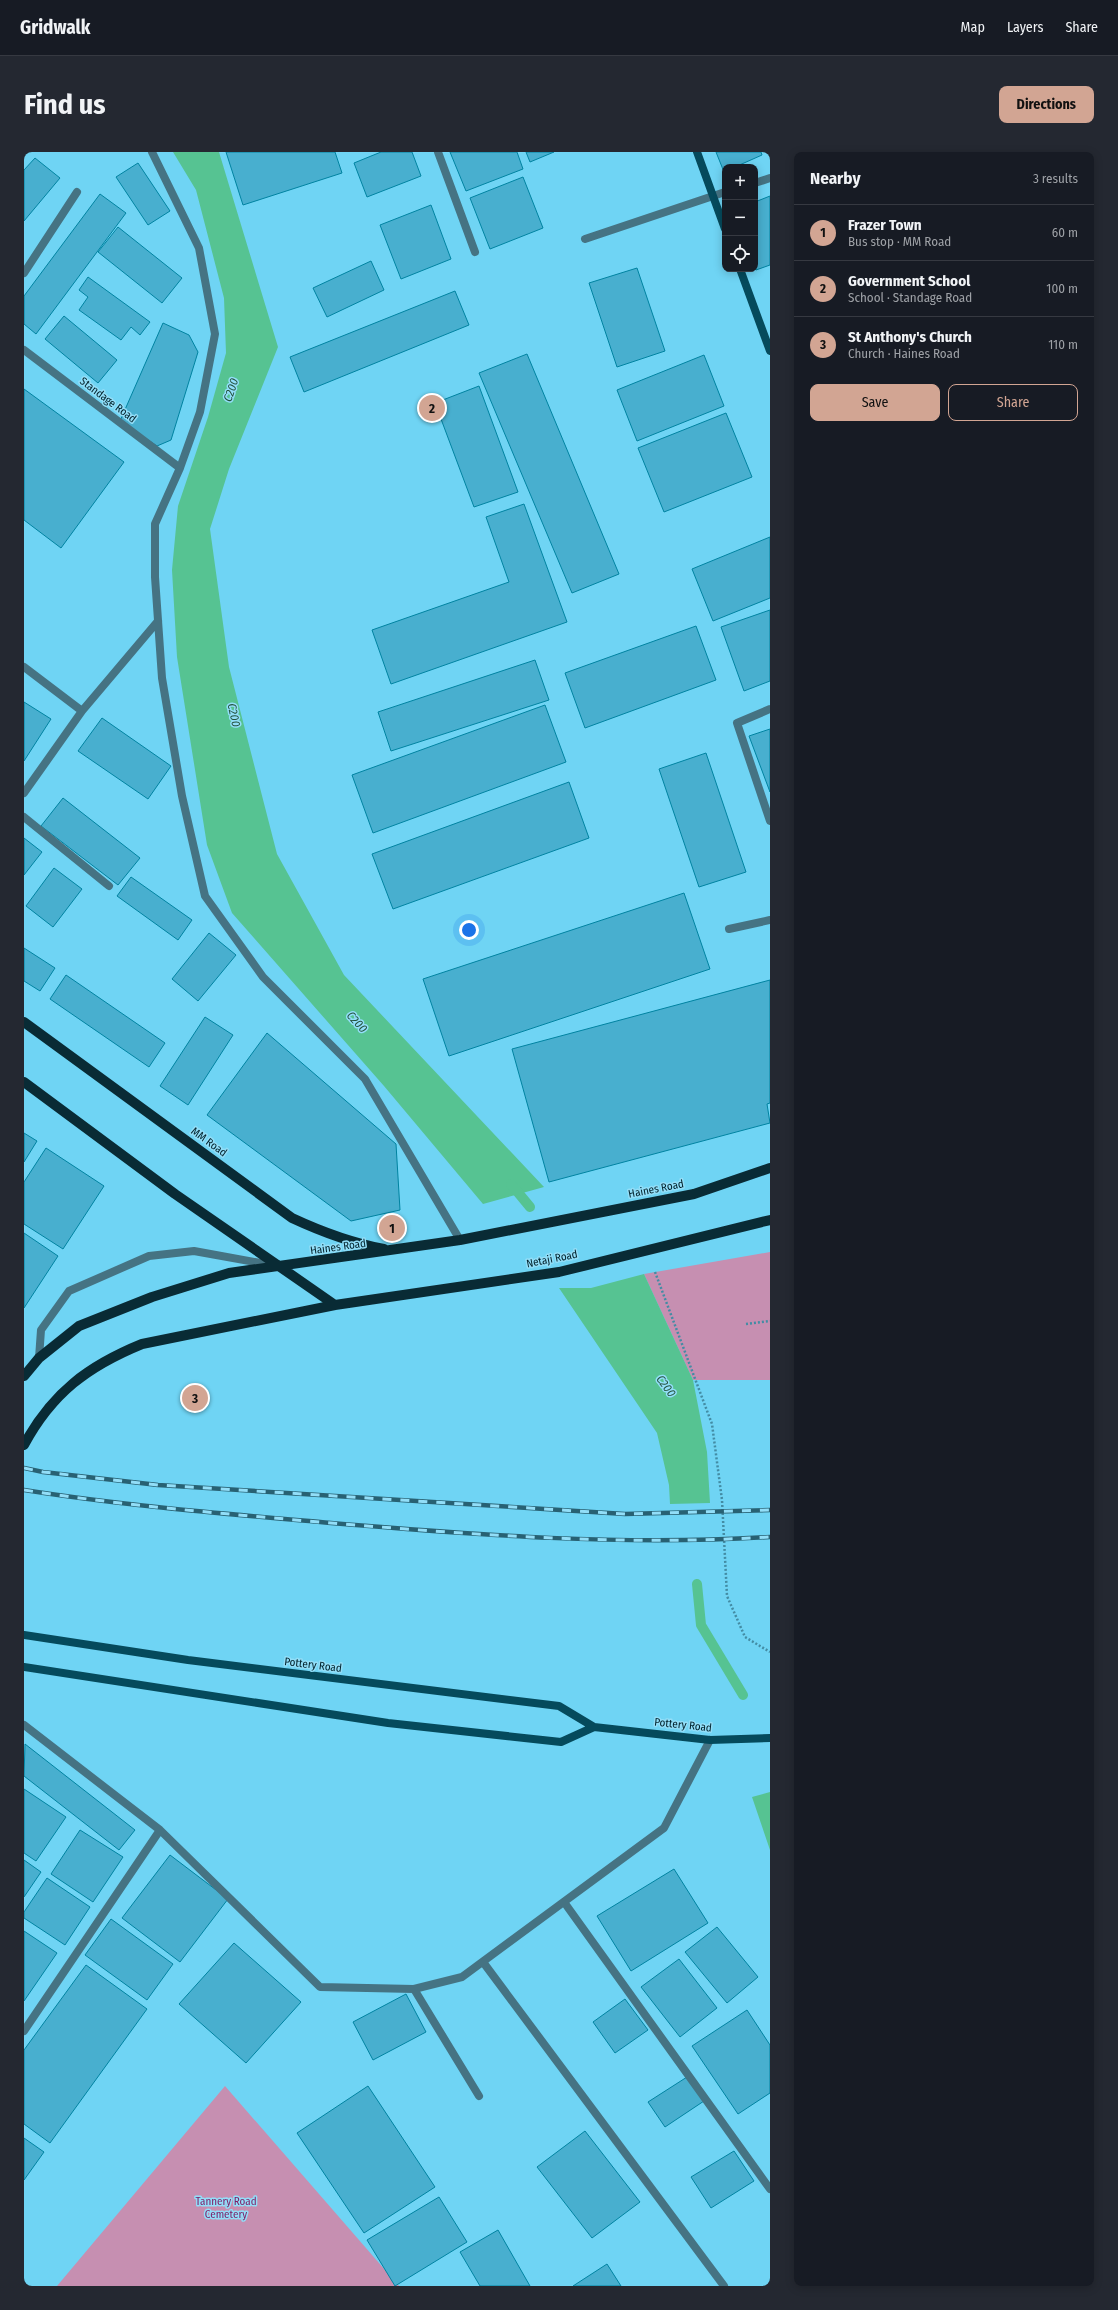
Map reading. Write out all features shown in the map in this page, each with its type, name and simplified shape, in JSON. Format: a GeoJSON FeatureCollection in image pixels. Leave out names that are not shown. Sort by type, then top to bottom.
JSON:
{"type":"FeatureCollection","features":[{"type":"Feature","properties":{"kind":"main road","name":"MM Road"},"geometry":{"type":"LineString","coordinates":[[24,1022],[292,1218],[335,1236],[361,1244],[394,1251]]}},
{"type":"Feature","properties":{"kind":"main road"},"geometry":{"type":"LineString","coordinates":[[24,1082],[175,1194],[335,1305]]}},
{"type":"Feature","properties":{"kind":"main road","name":"Haines Road"},"geometry":{"type":"LineString","coordinates":[[24,1376],[39,1358],[79,1326],[152,1297],[229,1273],[394,1251],[526,1228],[694,1194],[770,1168]]}},
{"type":"Feature","properties":{"kind":"main road","name":"Netaji Road"},"geometry":{"type":"LineString","coordinates":[[335,1305],[560,1272],[646,1249],[770,1220]]}},
{"type":"Feature","properties":{"kind":"main road"},"geometry":{"type":"LineString","coordinates":[[24,1445],[44,1413],[64,1390],[88,1371],[114,1355],[142,1344],[335,1305]]}},
{"type":"Feature","properties":{"kind":"street"},"geometry":{"type":"LineString","coordinates":[[152,152],[198,248],[215,334],[200,412],[180,468],[155,524],[155,577],[162,678],[182,796],[205,896],[264,977],[365,1079],[460,1240]]}},
{"type":"Feature","properties":{"kind":"street"},"geometry":{"type":"LineString","coordinates":[[438,152],[475,252]]}},
{"type":"Feature","properties":{"kind":"street"},"geometry":{"type":"LineString","coordinates":[[697,152],[722,221]]}},
{"type":"Feature","properties":{"kind":"street"},"geometry":{"type":"LineString","coordinates":[[758,182],[770,178]]}},
{"type":"Feature","properties":{"kind":"street"},"geometry":{"type":"LineString","coordinates":[[24,273],[78,192]]}},
{"type":"Feature","properties":{"kind":"street"},"geometry":{"type":"LineString","coordinates":[[585,239],[722,193]]}},
{"type":"Feature","properties":{"kind":"street"},"geometry":{"type":"LineString","coordinates":[[741,272],[770,351]]}},
{"type":"Feature","properties":{"kind":"street","name":"Standage Road"},"geometry":{"type":"LineString","coordinates":[[24,350],[180,468]]}},
{"type":"Feature","properties":{"kind":"street"},"geometry":{"type":"LineString","coordinates":[[24,793],[82,710],[158,621]]}},
{"type":"Feature","properties":{"kind":"street"},"geometry":{"type":"LineString","coordinates":[[24,667],[82,710]]}},
{"type":"Feature","properties":{"kind":"street"},"geometry":{"type":"LineString","coordinates":[[770,709],[737,723],[770,821]]}},
{"type":"Feature","properties":{"kind":"street"},"geometry":{"type":"LineString","coordinates":[[24,817],[109,886]]}},
{"type":"Feature","properties":{"kind":"street"},"geometry":{"type":"LineString","coordinates":[[729,929],[770,920]]}},
{"type":"Feature","properties":{"kind":"street"},"geometry":{"type":"LineString","coordinates":[[39,1358],[41,1330],[70,1291],[149,1256],[194,1251],[280,1267]]}},
{"type":"Feature","properties":{"kind":"street","name":"Pottery Road"},"geometry":{"type":"LineString","coordinates":[[24,1635],[188,1660],[559,1706],[594,1727],[710,1740],[770,1738]]}},
{"type":"Feature","properties":{"kind":"street"},"geometry":{"type":"LineString","coordinates":[[24,1667],[388,1723],[561,1742],[594,1727]]}},
{"type":"Feature","properties":{"kind":"street"},"geometry":{"type":"LineString","coordinates":[[24,1725],[160,1830],[320,1987],[414,1989],[462,1978],[664,1828],[710,1740]]}},
{"type":"Feature","properties":{"kind":"street"},"geometry":{"type":"LineString","coordinates":[[24,2030],[160,1830]]}},
{"type":"Feature","properties":{"kind":"street"},"geometry":{"type":"LineString","coordinates":[[564,1902],[770,2189]]}},
{"type":"Feature","properties":{"kind":"street"},"geometry":{"type":"LineString","coordinates":[[483,1962],[724,2286]]}},
{"type":"Feature","properties":{"kind":"street"},"geometry":{"type":"LineString","coordinates":[[414,1989],[479,2096]]}},
{"type":"Feature","properties":{"kind":"path"},"geometry":{"type":"LineString","coordinates":[[646,1249],[712,1424],[722,1500],[727,1596],[745,1637],[770,1652]]}},
{"type":"Feature","properties":{"kind":"path"},"geometry":{"type":"LineString","coordinates":[[746,1324],[770,1321]]}},
{"type":"Feature","properties":{"kind":"green space"},"geometry":{"type":"Polygon","coordinates":[[[770,1252],[770,1380],[693,1380],[644,1274],[770,1252]]]}},
{"type":"Feature","properties":{"kind":"green space","name":"Tannery Road Cemetery"},"geometry":{"type":"Polygon","coordinates":[[[225,2086],[399,2286],[57,2286],[225,2086]]]}},
{"type":"Feature","properties":{"kind":"water"},"geometry":{"type":"Polygon","coordinates":[[[173,152],[219,152],[278,347],[229,469],[210,529],[229,667],[277,854],[344,975],[544,1187],[483,1204],[384,1086],[232,913],[207,845],[177,657],[172,570],[178,506],[208,417],[226,353],[224,298],[196,190],[173,152]]]}},
{"type":"Feature","properties":{"kind":"water"},"geometry":{"type":"Polygon","coordinates":[[[644,1274],[693,1380],[707,1452],[710,1503],[670,1504],[669,1485],[657,1433],[559,1288],[591,1288],[644,1274]]]}},
{"type":"Feature","properties":{"kind":"water"},"geometry":{"type":"Polygon","coordinates":[[[770,1792],[770,1850],[752,1797],[770,1792]]]}},
{"type":"Feature","properties":{"kind":"building"},"geometry":{"type":"Polygon","coordinates":[[[226,152],[335,152],[342,173],[243,205],[226,152]]]}},
{"type":"Feature","properties":{"kind":"building"},"geometry":{"type":"Polygon","coordinates":[[[381,152],[412,152],[421,176],[367,197],[354,163],[381,152]]]}},
{"type":"Feature","properties":{"kind":"building"},"geometry":{"type":"Polygon","coordinates":[[[450,152],[517,152],[523,169],[466,191],[450,152]]]}},
{"type":"Feature","properties":{"kind":"building"},"geometry":{"type":"Polygon","coordinates":[[[526,152],[554,152],[530,162],[526,152]]]}},
{"type":"Feature","properties":{"kind":"building"},"geometry":{"type":"Polygon","coordinates":[[[716,152],[761,152],[762,155],[742,164],[722,164],[722,167],[716,152]]]}},
{"type":"Feature","properties":{"kind":"building"},"geometry":{"type":"Polygon","coordinates":[[[35,158],[60,178],[24,221],[24,170],[35,158]]]}},
{"type":"Feature","properties":{"kind":"building"},"geometry":{"type":"Polygon","coordinates":[[[138,163],[170,211],[148,225],[116,177],[138,163]]]}},
{"type":"Feature","properties":{"kind":"building"},"geometry":{"type":"Polygon","coordinates":[[[523,177],[543,228],[490,249],[470,198],[523,177]]]}},
{"type":"Feature","properties":{"kind":"building"},"geometry":{"type":"Polygon","coordinates":[[[100,194],[126,213],[36,334],[24,324],[24,296],[100,194]]]}},
{"type":"Feature","properties":{"kind":"building"},"geometry":{"type":"Polygon","coordinates":[[[770,196],[770,265],[758,269],[758,236],[758,201],[770,196]]]}},
{"type":"Feature","properties":{"kind":"building"},"geometry":{"type":"Polygon","coordinates":[[[431,205],[451,259],[401,279],[380,225],[431,205]]]}},
{"type":"Feature","properties":{"kind":"building"},"geometry":{"type":"Polygon","coordinates":[[[118,227],[182,278],[162,303],[98,252],[118,227]]]}},
{"type":"Feature","properties":{"kind":"building"},"geometry":{"type":"Polygon","coordinates":[[[371,261],[384,290],[327,317],[313,288],[371,261]]]}},
{"type":"Feature","properties":{"kind":"building"},"geometry":{"type":"Polygon","coordinates":[[[637,268],[665,351],[617,367],[589,283],[637,268]]]}},
{"type":"Feature","properties":{"kind":"building"},"geometry":{"type":"Polygon","coordinates":[[[88,277],[150,322],[140,335],[131,327],[121,340],[79,310],[88,297],[79,290],[88,277]]]}},
{"type":"Feature","properties":{"kind":"building"},"geometry":{"type":"Polygon","coordinates":[[[455,291],[469,325],[304,392],[290,357],[455,291]]]}},
{"type":"Feature","properties":{"kind":"building"},"geometry":{"type":"Polygon","coordinates":[[[64,316],[117,360],[98,383],[45,339],[64,316]]]}},
{"type":"Feature","properties":{"kind":"building"},"geometry":{"type":"Polygon","coordinates":[[[163,323],[189,335],[198,352],[171,440],[157,446],[120,421],[163,323]]]}},
{"type":"Feature","properties":{"kind":"building"},"geometry":{"type":"Polygon","coordinates":[[[527,354],[619,574],[572,593],[479,373],[527,354]]]}},
{"type":"Feature","properties":{"kind":"building"},"geometry":{"type":"Polygon","coordinates":[[[704,355],[724,406],[637,441],[617,390],[704,355]]]}},
{"type":"Feature","properties":{"kind":"building"},"geometry":{"type":"Polygon","coordinates":[[[479,386],[518,492],[474,507],[435,403],[479,386]]]}},
{"type":"Feature","properties":{"kind":"building"},"geometry":{"type":"Polygon","coordinates":[[[24,389],[124,462],[61,548],[24,520],[24,389]]]}},
{"type":"Feature","properties":{"kind":"building"},"geometry":{"type":"Polygon","coordinates":[[[726,413],[752,477],[664,512],[638,448],[726,413]]]}},
{"type":"Feature","properties":{"kind":"building"},"geometry":{"type":"Polygon","coordinates":[[[524,504],[567,622],[391,684],[372,630],[509,582],[486,517],[524,504]]]}},
{"type":"Feature","properties":{"kind":"building"},"geometry":{"type":"Polygon","coordinates":[[[770,537],[770,598],[713,621],[692,569],[770,537]]]}},
{"type":"Feature","properties":{"kind":"building"},"geometry":{"type":"Polygon","coordinates":[[[770,610],[770,681],[744,691],[721,627],[770,610]]]}},
{"type":"Feature","properties":{"kind":"building"},"geometry":{"type":"Polygon","coordinates":[[[696,626],[716,680],[585,728],[565,673],[696,626]]]}},
{"type":"Feature","properties":{"kind":"building"},"geometry":{"type":"Polygon","coordinates":[[[535,660],[549,700],[391,751],[378,712],[535,660]]]}},
{"type":"Feature","properties":{"kind":"building"},"geometry":{"type":"Polygon","coordinates":[[[24,702],[51,719],[24,761],[24,702]]]}},
{"type":"Feature","properties":{"kind":"building"},"geometry":{"type":"Polygon","coordinates":[[[545,705],[566,762],[373,833],[352,775],[545,705]]]}},
{"type":"Feature","properties":{"kind":"building"},"geometry":{"type":"Polygon","coordinates":[[[102,718],[171,766],[148,799],[78,751],[102,718]]]}},
{"type":"Feature","properties":{"kind":"building"},"geometry":{"type":"Polygon","coordinates":[[[770,729],[770,792],[749,736],[770,729]]]}},
{"type":"Feature","properties":{"kind":"building"},"geometry":{"type":"Polygon","coordinates":[[[706,753],[746,872],[699,887],[659,769],[706,753]]]}},
{"type":"Feature","properties":{"kind":"building"},"geometry":{"type":"Polygon","coordinates":[[[569,782],[589,838],[393,909],[372,854],[569,782]]]}},
{"type":"Feature","properties":{"kind":"building"},"geometry":{"type":"Polygon","coordinates":[[[63,798],[140,858],[118,885],[41,826],[63,798]]]}},
{"type":"Feature","properties":{"kind":"building"},"geometry":{"type":"Polygon","coordinates":[[[24,838],[42,852],[24,875],[24,838]]]}},
{"type":"Feature","properties":{"kind":"building"},"geometry":{"type":"Polygon","coordinates":[[[54,868],[82,889],[53,927],[26,906],[54,868]]]}},
{"type":"Feature","properties":{"kind":"building"},"geometry":{"type":"Polygon","coordinates":[[[131,877],[192,920],[178,940],[117,896],[131,877]]]}},
{"type":"Feature","properties":{"kind":"building"},"geometry":{"type":"Polygon","coordinates":[[[684,893],[710,969],[449,1056],[423,979],[684,893]]]}},
{"type":"Feature","properties":{"kind":"building"},"geometry":{"type":"Polygon","coordinates":[[[209,933],[236,955],[198,1001],[172,979],[209,933]]]}},
{"type":"Feature","properties":{"kind":"building"},"geometry":{"type":"Polygon","coordinates":[[[24,948],[55,968],[40,991],[24,981],[24,948]]]}},
{"type":"Feature","properties":{"kind":"building"},"geometry":{"type":"Polygon","coordinates":[[[66,975],[165,1043],[149,1067],[50,999],[66,975]]]}},
{"type":"Feature","properties":{"kind":"building"},"geometry":{"type":"Polygon","coordinates":[[[770,980],[770,1103],[767,1104],[770,1123],[549,1182],[512,1049],[770,980]]]}},
{"type":"Feature","properties":{"kind":"building"},"geometry":{"type":"Polygon","coordinates":[[[205,1017],[233,1035],[188,1105],[160,1086],[205,1017]]]}},
{"type":"Feature","properties":{"kind":"building"},"geometry":{"type":"Polygon","coordinates":[[[267,1033],[396,1144],[400,1210],[351,1221],[207,1115],[267,1033]]]}},
{"type":"Feature","properties":{"kind":"building"},"geometry":{"type":"Polygon","coordinates":[[[24,1133],[37,1141],[24,1162],[24,1133]]]}},
{"type":"Feature","properties":{"kind":"building"},"geometry":{"type":"Polygon","coordinates":[[[46,1148],[104,1186],[63,1249],[24,1224],[24,1182],[46,1148]]]}},
{"type":"Feature","properties":{"kind":"building"},"geometry":{"type":"Polygon","coordinates":[[[24,1233],[58,1256],[24,1308],[24,1233]]]}},
{"type":"Feature","properties":{"kind":"building"},"geometry":{"type":"Polygon","coordinates":[[[25,1744],[135,1830],[119,1850],[24,1776],[25,1744]]]}},
{"type":"Feature","properties":{"kind":"building"},"geometry":{"type":"Polygon","coordinates":[[[24,1789],[66,1817],[36,1861],[24,1853],[24,1789]]]}},
{"type":"Feature","properties":{"kind":"building"},"geometry":{"type":"Polygon","coordinates":[[[80,1830],[123,1857],[93,1902],[51,1874],[80,1830]]]}},
{"type":"Feature","properties":{"kind":"building"},"geometry":{"type":"Polygon","coordinates":[[[170,1855],[228,1899],[180,1962],[122,1918],[170,1855]]]}},
{"type":"Feature","properties":{"kind":"building"},"geometry":{"type":"Polygon","coordinates":[[[24,1860],[41,1872],[24,1897],[24,1860]]]}},
{"type":"Feature","properties":{"kind":"building"},"geometry":{"type":"Polygon","coordinates":[[[674,1869],[708,1923],[631,1971],[597,1916],[674,1869]]]}},
{"type":"Feature","properties":{"kind":"building"},"geometry":{"type":"Polygon","coordinates":[[[47,1878],[90,1907],[65,1945],[24,1918],[24,1912],[47,1878]]]}},
{"type":"Feature","properties":{"kind":"building"},"geometry":{"type":"Polygon","coordinates":[[[111,1919],[173,1964],[147,2000],[85,1955],[111,1919]]]}},
{"type":"Feature","properties":{"kind":"building"},"geometry":{"type":"Polygon","coordinates":[[[717,1927],[758,1977],[727,2003],[685,1952],[717,1927]]]}},
{"type":"Feature","properties":{"kind":"building"},"geometry":{"type":"Polygon","coordinates":[[[24,1931],[57,1953],[24,2001],[24,1931]]]}},
{"type":"Feature","properties":{"kind":"building"},"geometry":{"type":"Polygon","coordinates":[[[234,1943],[301,2002],[246,2063],[179,2004],[234,1943]]]}},
{"type":"Feature","properties":{"kind":"building"},"geometry":{"type":"Polygon","coordinates":[[[679,1959],[717,2008],[680,2037],[641,1987],[679,1959]]]}},
{"type":"Feature","properties":{"kind":"building"},"geometry":{"type":"Polygon","coordinates":[[[86,1965],[147,2009],[50,2143],[24,2124],[24,2050],[86,1965]]]}},
{"type":"Feature","properties":{"kind":"building"},"geometry":{"type":"Polygon","coordinates":[[[406,1994],[426,2032],[373,2060],[353,2022],[406,1994]]]}},
{"type":"Feature","properties":{"kind":"building"},"geometry":{"type":"Polygon","coordinates":[[[625,1999],[648,2030],[615,2053],[593,2022],[625,1999]]]}},
{"type":"Feature","properties":{"kind":"building"},"geometry":{"type":"Polygon","coordinates":[[[747,2010],[770,2045],[770,2093],[738,2114],[692,2046],[747,2010]]]}},
{"type":"Feature","properties":{"kind":"building"},"geometry":{"type":"Polygon","coordinates":[[[687,2077],[704,2101],[665,2127],[648,2102],[687,2077]]]}},
{"type":"Feature","properties":{"kind":"building"},"geometry":{"type":"Polygon","coordinates":[[[368,2086],[435,2187],[364,2233],[297,2133],[368,2086]]]}},
{"type":"Feature","properties":{"kind":"building"},"geometry":{"type":"Polygon","coordinates":[[[585,2131],[640,2202],[592,2238],[537,2167],[585,2131]]]}},
{"type":"Feature","properties":{"kind":"building"},"geometry":{"type":"Polygon","coordinates":[[[24,2138],[44,2152],[24,2180],[24,2138]]]}},
{"type":"Feature","properties":{"kind":"building"},"geometry":{"type":"Polygon","coordinates":[[[734,2151],[754,2181],[711,2208],[691,2177],[734,2151]]]}},
{"type":"Feature","properties":{"kind":"building"},"geometry":{"type":"Polygon","coordinates":[[[439,2197],[467,2242],[395,2286],[367,2240],[439,2197]]]}},
{"type":"Feature","properties":{"kind":"building"},"geometry":{"type":"Polygon","coordinates":[[[498,2230],[530,2286],[480,2286],[460,2252],[498,2230]]]}},
{"type":"Feature","properties":{"kind":"building"},"geometry":{"type":"Polygon","coordinates":[[[607,2264],[621,2286],[573,2286],[607,2264]]]}},
{"type":"Feature","properties":{"kind":"waterway","name":"C200"},"geometry":{"type":"LineString","coordinates":[[511,1184],[530,1207]]}},
{"type":"Feature","properties":{"kind":"waterway","name":"C200"},"geometry":{"type":"LineString","coordinates":[[697,1584],[701,1625],[743,1695]]}},
{"type":"Feature","properties":{"kind":"railway"},"geometry":{"type":"LineString","coordinates":[[24,1468],[43,1472],[158,1485],[625,1514],[770,1510]]}},
{"type":"Feature","properties":{"kind":"railway"},"geometry":{"type":"LineString","coordinates":[[24,1490],[101,1501],[215,1513],[495,1535],[605,1540],[770,1537]]}},
{"type":"Feature","properties":{"kind":"place","name":"Government School"},"geometry":{"type":"Point","coordinates":[432,408]}},
{"type":"Feature","properties":{"kind":"place","name":"Frazer Town"},"geometry":{"type":"Point","coordinates":[392,1228]}},
{"type":"Feature","properties":{"kind":"place","name":"St Anthony's Church"},"geometry":{"type":"Point","coordinates":[195,1398]}}]}
